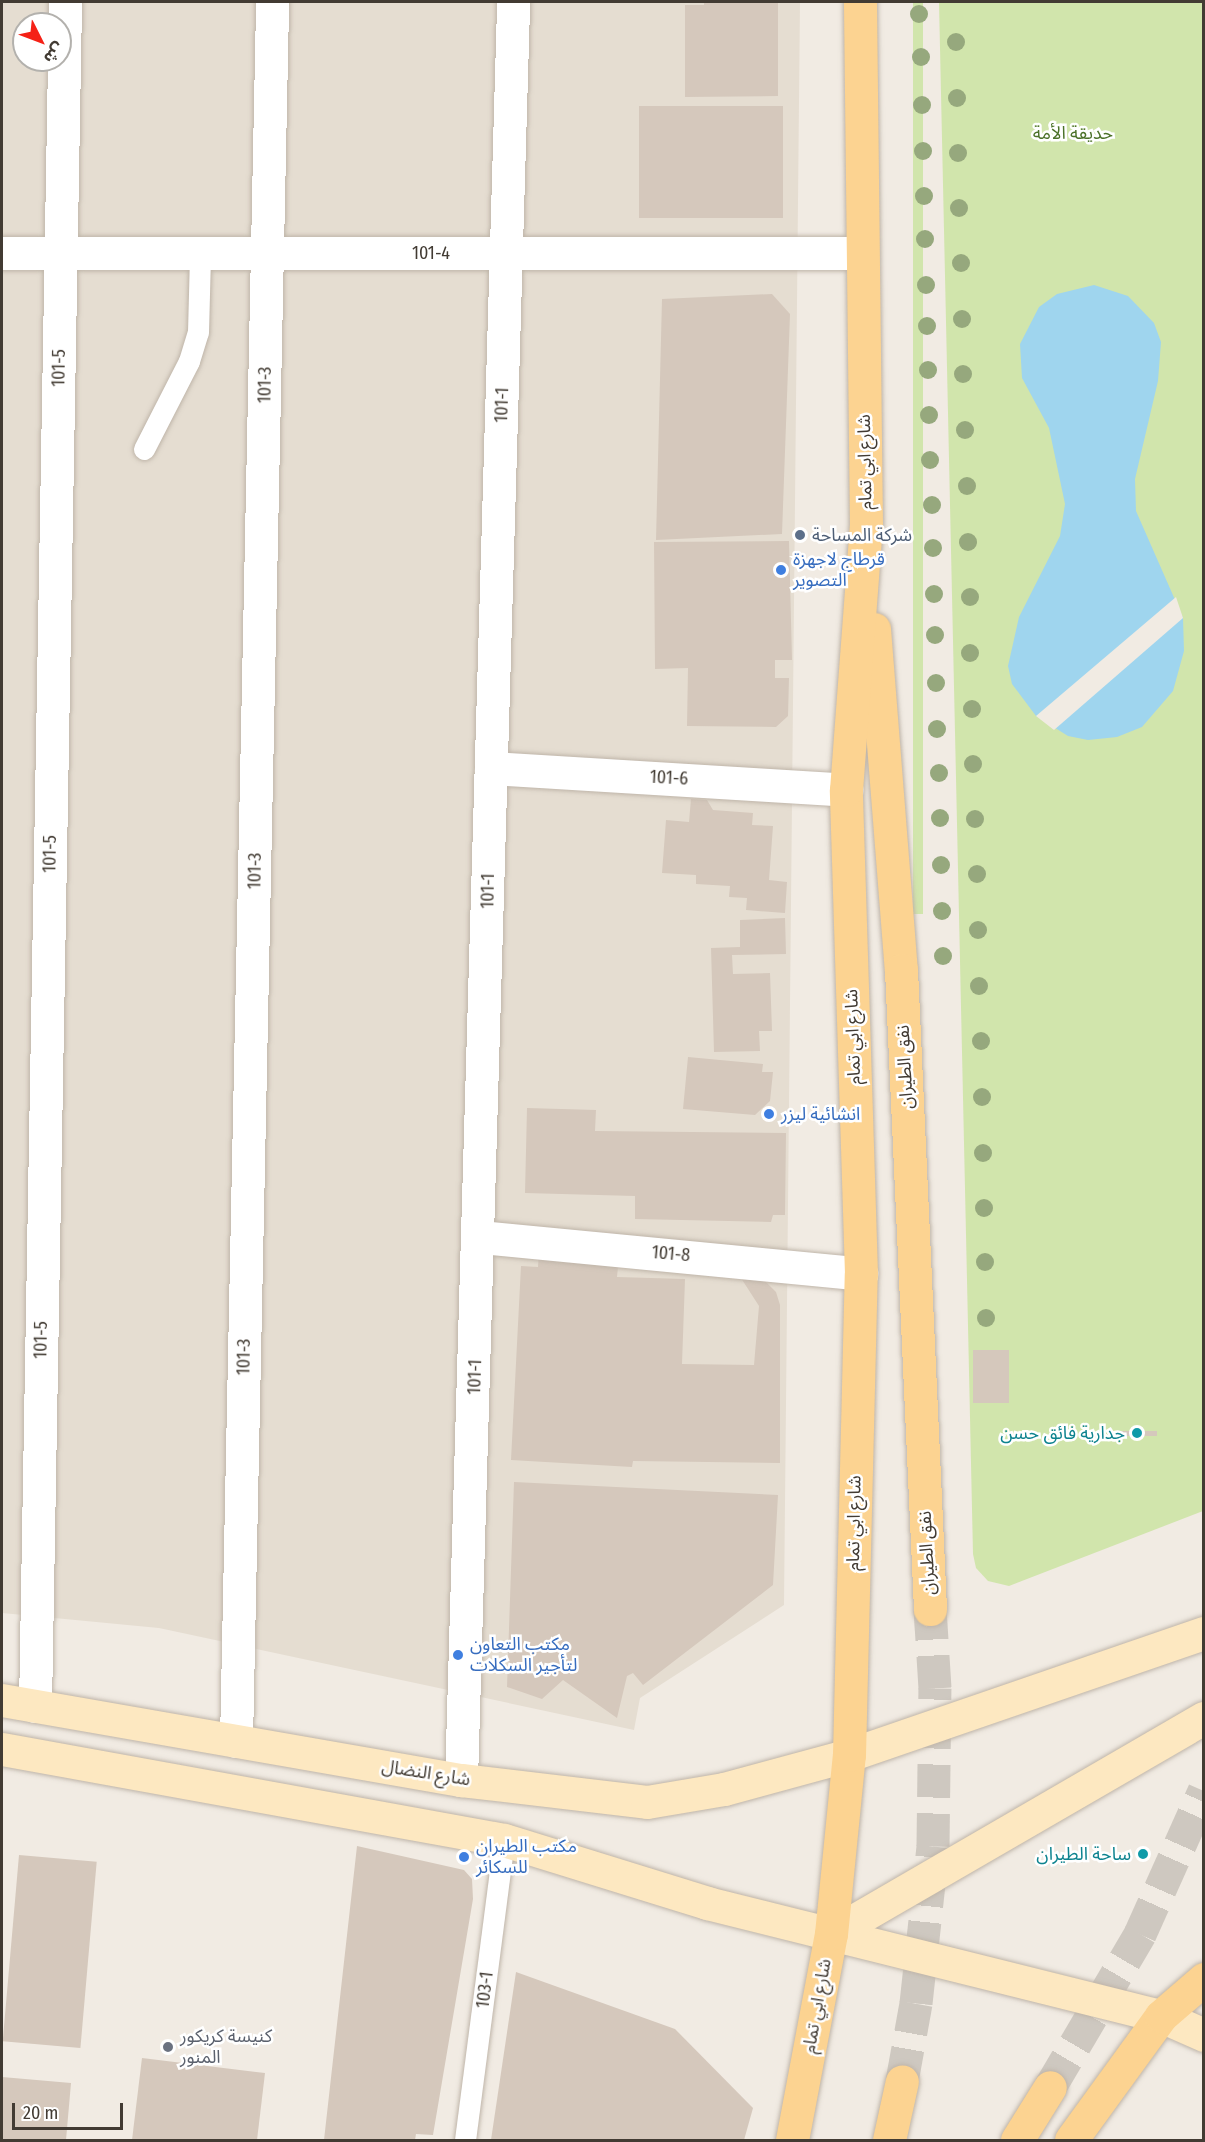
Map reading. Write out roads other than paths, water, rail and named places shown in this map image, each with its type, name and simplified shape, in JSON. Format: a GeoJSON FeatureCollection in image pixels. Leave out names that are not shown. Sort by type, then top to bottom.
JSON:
{"type":"FeatureCollection","features":[{"type":"Feature","properties":{"kind":"main road","name":"شارع ابي تمام"},"geometry":{"type":"LineString","coordinates":[[792,2140],[831,1934],[849,1755],[861,1274],[846,790],[866,526],[860,253],[860,2]]}},
{"type":"Feature","properties":{"kind":"main road","name":"نفق الطيران"},"geometry":{"type":"LineString","coordinates":[[866,526],[901,970],[930,1609]]}},
{"type":"Feature","properties":{"kind":"main road"},"geometry":{"type":"LineString","coordinates":[[849,1755],[1203,1632]]}},
{"type":"Feature","properties":{"kind":"main road","name":"شارع النضال"},"geometry":{"type":"LineString","coordinates":[[2,1700],[461,1780],[647,1802],[724,1789],[849,1755]]}},
{"type":"Feature","properties":{"kind":"main road"},"geometry":{"type":"LineString","coordinates":[[831,1934],[1203,1718]]}},
{"type":"Feature","properties":{"kind":"main road"},"geometry":{"type":"LineString","coordinates":[[2,1749],[504,1840],[707,1903],[1161,2016],[1203,2035]]}},
{"type":"Feature","properties":{"kind":"main road"},"geometry":{"type":"LineString","coordinates":[[1071,2140],[1161,2016],[1203,1978]]}},
{"type":"Feature","properties":{"kind":"main road"},"geometry":{"type":"LineString","coordinates":[[889,2140],[902,2081]]}},
{"type":"Feature","properties":{"kind":"main road"},"geometry":{"type":"LineString","coordinates":[[1017,2140],[1050,2087]]}},
{"type":"Feature","properties":{"kind":"street","name":"101-5"},"geometry":{"type":"LineString","coordinates":[[35,1706],[65,2]]}},
{"type":"Feature","properties":{"kind":"street","name":"101-3"},"geometry":{"type":"LineString","coordinates":[[236,1741],[272,2]]}},
{"type":"Feature","properties":{"kind":"street","name":"101-1"},"geometry":{"type":"LineString","coordinates":[[461,1780],[480,1237],[513,2]]}},
{"type":"Feature","properties":{"kind":"street","name":"101-4"},"geometry":{"type":"LineString","coordinates":[[2,253],[200,255],[860,253]]}},
{"type":"Feature","properties":{"kind":"street","name":"101-6"},"geometry":{"type":"LineString","coordinates":[[491,768],[846,790]]}},
{"type":"Feature","properties":{"kind":"street","name":"101-8"},"geometry":{"type":"LineString","coordinates":[[480,1237],[861,1274]]}},
{"type":"Feature","properties":{"kind":"lane"},"geometry":{"type":"LineString","coordinates":[[144,449],[189,361],[198,332],[200,255]]}},
{"type":"Feature","properties":{"kind":"lane","name":"103-1"},"geometry":{"type":"LineString","coordinates":[[465,2140],[504,1840]]}},
{"type":"Feature","properties":{"kind":"water"},"geometry":{"type":"Polygon","coordinates":[[[1094,285],[1128,296],[1154,323],[1161,342],[1158,381],[1135,479],[1136,511],[1183,618],[1184,651],[1173,691],[1142,727],[1117,737],[1088,740],[1068,736],[1036,716],[1012,684],[1008,666],[1019,617],[1060,536],[1065,504],[1049,428],[1022,378],[1020,344],[1039,307],[1057,294],[1094,285]]]}},
{"type":"Feature","properties":{"kind":"tunnel"},"geometry":{"type":"LineString","coordinates":[[902,2081],[916,2003],[933,1846],[935,1688],[930,1609]]}},
{"type":"Feature","properties":{"kind":"tunnel"},"geometry":{"type":"LineString","coordinates":[[1050,2087],[1140,1934],[1204,1791]]}},
{"type":"Feature","properties":{"kind":"place","name":"شركة المساحة"},"geometry":{"type":"Point","coordinates":[800,535]}},
{"type":"Feature","properties":{"kind":"place","name":"قرطاج لاجهزة التصوير"},"geometry":{"type":"Point","coordinates":[781,570]}},
{"type":"Feature","properties":{"kind":"place","name":"انشائية ليزر"},"geometry":{"type":"Point","coordinates":[769,1114]}},
{"type":"Feature","properties":{"kind":"place","name":"جدارية فائق حسن"},"geometry":{"type":"Point","coordinates":[1137,1433]}},
{"type":"Feature","properties":{"kind":"place","name":"مكتب التعاون لتأجير السكلات"},"geometry":{"type":"Point","coordinates":[458,1655]}},
{"type":"Feature","properties":{"kind":"place","name":"ساحة الطيران"},"geometry":{"type":"Point","coordinates":[1143,1854]}},
{"type":"Feature","properties":{"kind":"place","name":"مكتب الطيران للسكائر"},"geometry":{"type":"Point","coordinates":[464,1857]}},
{"type":"Feature","properties":{"kind":"place","name":"كنيسة كريكور المنور"},"geometry":{"type":"Point","coordinates":[168,2047]}},
{"type":"Feature","properties":{"kind":"park label","name":"حديقة الأمة"},"geometry":{"type":"Point","coordinates":[1073,133]}}]}
